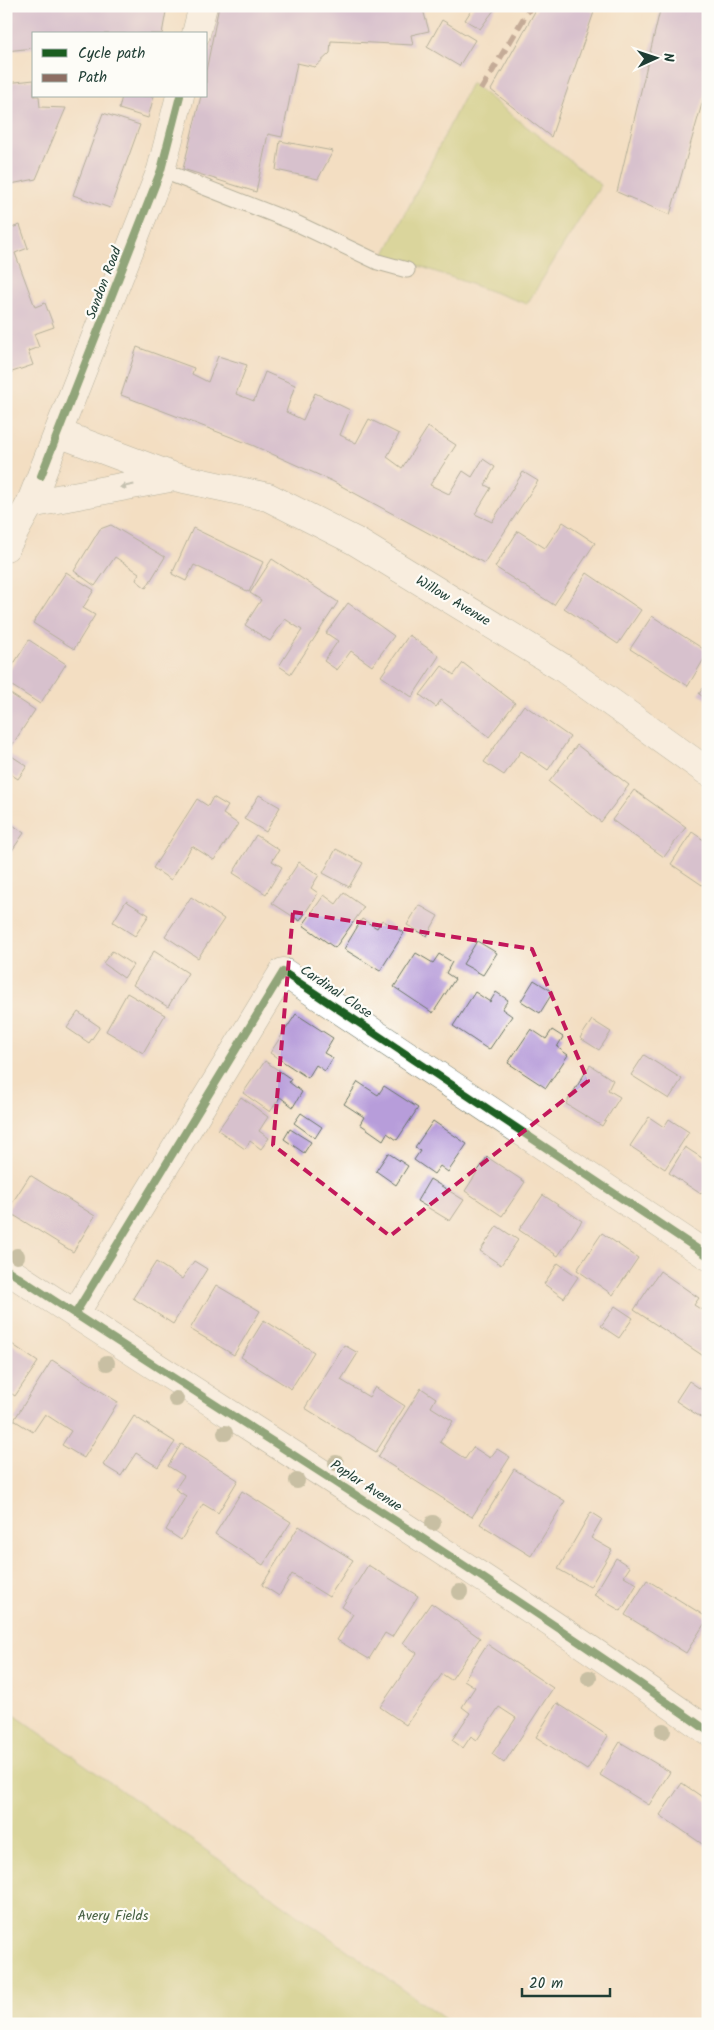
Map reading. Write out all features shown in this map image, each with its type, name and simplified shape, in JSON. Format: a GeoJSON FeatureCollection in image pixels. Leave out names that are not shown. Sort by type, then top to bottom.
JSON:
{"type":"FeatureCollection","features":[{"type":"Feature","properties":{"kind":"street"},"geometry":{"type":"LineString","coordinates":[[196,32],[203,6]]}},
{"type":"Feature","properties":{"kind":"street","name":"Sandon Road"},"geometry":{"type":"LineString","coordinates":[[6,546],[30,504],[162,170],[180,98]]}},
{"type":"Feature","properties":{"kind":"street","name":"Willow Avenue"},"geometry":{"type":"LineString","coordinates":[[58,434],[175,477],[268,497],[355,541],[563,668],[708,772]]}},
{"type":"Feature","properties":{"kind":"street","name":"Willow Avenue"},"geometry":{"type":"LineString","coordinates":[[30,504],[175,477]]}},
{"type":"Feature","properties":{"kind":"street","name":"Cardinal Close"},"geometry":{"type":"LineString","coordinates":[[75,1314],[283,972],[708,1256]]}},
{"type":"Feature","properties":{"kind":"street","name":"Poplar Avenue"},"geometry":{"type":"LineString","coordinates":[[6,1269],[344,1486],[613,1664],[708,1731]]}},
{"type":"Feature","properties":{"kind":"lane"},"geometry":{"type":"LineString","coordinates":[[162,170],[298,224],[378,262],[408,270]]}},
{"type":"Feature","properties":{"kind":"highlighted area"},"geometry":{"type":"Polygon","coordinates":[[[293,912],[532,949],[588,1081],[390,1236],[273,1145],[293,912]]]}},
{"type":"Feature","properties":{"kind":"green space"},"geometry":{"type":"Polygon","coordinates":[[[471,83],[601,185],[527,304],[385,254],[471,83]]]}},
{"type":"Feature","properties":{"kind":"green space","name":"Avery Fields"},"geometry":{"type":"Polygon","coordinates":[[[6,1709],[452,2024],[6,2024],[6,1709]]]}},
{"type":"Feature","properties":{"kind":"building"},"geometry":{"type":"Polygon","coordinates":[[[6,6],[167,6],[162,32],[32,32],[32,48],[6,51],[6,6]]]}},
{"type":"Feature","properties":{"kind":"building"},"geometry":{"type":"Polygon","coordinates":[[[219,6],[422,6],[429,31],[411,35],[413,45],[331,41],[330,53],[315,67],[297,63],[282,137],[268,134],[256,192],[183,169],[201,98],[208,98],[208,61],[219,6]]]}},
{"type":"Feature","properties":{"kind":"building"},"geometry":{"type":"Polygon","coordinates":[[[474,6],[497,6],[480,29],[465,20],[474,6]]]}},
{"type":"Feature","properties":{"kind":"building"},"geometry":{"type":"Polygon","coordinates":[[[538,6],[551,6],[562,10],[563,6],[583,6],[594,12],[551,137],[491,90],[538,6]]]}},
{"type":"Feature","properties":{"kind":"building"},"geometry":{"type":"Polygon","coordinates":[[[661,6],[708,6],[708,83],[670,215],[617,192],[661,6]]]}},
{"type":"Feature","properties":{"kind":"building"},"geometry":{"type":"Polygon","coordinates":[[[442,20],[475,40],[459,66],[427,47],[442,20]]]}},
{"type":"Feature","properties":{"kind":"building"},"geometry":{"type":"Polygon","coordinates":[[[32,80],[32,98],[39,98],[40,107],[66,108],[36,179],[6,185],[6,83],[32,80]]]}},
{"type":"Feature","properties":{"kind":"building"},"geometry":{"type":"Polygon","coordinates":[[[122,98],[153,98],[148,118],[119,109],[122,98]]]}},
{"type":"Feature","properties":{"kind":"building"},"geometry":{"type":"Polygon","coordinates":[[[103,113],[140,125],[110,208],[73,195],[103,113]]]}},
{"type":"Feature","properties":{"kind":"building"},"geometry":{"type":"Polygon","coordinates":[[[280,141],[333,151],[318,179],[276,170],[280,141]]]}},
{"type":"Feature","properties":{"kind":"building"},"geometry":{"type":"Polygon","coordinates":[[[20,225],[28,248],[15,253],[35,307],[45,303],[54,327],[34,334],[39,347],[28,351],[33,365],[6,374],[6,230],[20,225]]]}},
{"type":"Feature","properties":{"kind":"building"},"geometry":{"type":"Polygon","coordinates":[[[137,347],[194,368],[192,374],[208,382],[218,356],[247,365],[236,394],[254,401],[265,372],[295,385],[286,412],[303,420],[315,393],[350,410],[340,435],[356,443],[369,419],[399,434],[387,457],[402,468],[428,427],[456,445],[430,485],[449,494],[463,471],[472,477],[483,459],[495,467],[485,485],[491,488],[475,514],[492,522],[523,472],[538,481],[484,563],[332,481],[252,445],[121,395],[137,347]]]}},
{"type":"Feature","properties":{"kind":"building"},"geometry":{"type":"Polygon","coordinates":[[[563,522],[595,543],[554,605],[495,567],[518,531],[545,548],[563,522]]]}},
{"type":"Feature","properties":{"kind":"building"},"geometry":{"type":"Polygon","coordinates":[[[111,525],[165,557],[146,588],[136,580],[139,573],[115,557],[95,586],[74,571],[100,529],[111,525]]]}},
{"type":"Feature","properties":{"kind":"building"},"geometry":{"type":"Polygon","coordinates":[[[193,528],[263,562],[249,592],[194,565],[186,581],[172,574],[193,528]]]}},
{"type":"Feature","properties":{"kind":"building"},"geometry":{"type":"Polygon","coordinates":[[[272,559],[338,602],[291,674],[279,666],[302,630],[285,619],[270,641],[245,625],[261,600],[250,593],[272,559]]]}},
{"type":"Feature","properties":{"kind":"building"},"geometry":{"type":"Polygon","coordinates":[[[66,572],[94,590],[83,608],[95,615],[74,649],[33,623],[66,572]]]}},
{"type":"Feature","properties":{"kind":"building"},"geometry":{"type":"Polygon","coordinates":[[[587,573],[641,610],[618,644],[564,608],[587,573]]]}},
{"type":"Feature","properties":{"kind":"building"},"geometry":{"type":"Polygon","coordinates":[[[348,603],[394,636],[372,666],[351,651],[337,670],[324,661],[338,641],[326,633],[348,603]]]}},
{"type":"Feature","properties":{"kind":"building"},"geometry":{"type":"Polygon","coordinates":[[[652,616],[708,652],[688,686],[630,649],[652,616]]]}},
{"type":"Feature","properties":{"kind":"building"},"geometry":{"type":"Polygon","coordinates":[[[409,635],[439,656],[412,697],[381,676],[409,635]]]}},
{"type":"Feature","properties":{"kind":"building"},"geometry":{"type":"Polygon","coordinates":[[[29,640],[66,664],[40,704],[6,682],[6,676],[29,640]]]}},
{"type":"Feature","properties":{"kind":"building"},"geometry":{"type":"Polygon","coordinates":[[[463,663],[515,703],[489,737],[441,700],[436,707],[420,695],[442,666],[454,675],[463,663]]]}},
{"type":"Feature","properties":{"kind":"building"},"geometry":{"type":"Polygon","coordinates":[[[708,681],[708,700],[699,694],[708,681]]]}},
{"type":"Feature","properties":{"kind":"building"},"geometry":{"type":"Polygon","coordinates":[[[6,691],[35,710],[7,753],[27,766],[18,779],[6,771],[6,691]]]}},
{"type":"Feature","properties":{"kind":"building"},"geometry":{"type":"Polygon","coordinates":[[[524,705],[570,737],[548,770],[521,751],[504,775],[484,762],[524,705]]]}},
{"type":"Feature","properties":{"kind":"building"},"geometry":{"type":"Polygon","coordinates":[[[577,745],[629,785],[601,822],[549,782],[577,745]]]}},
{"type":"Feature","properties":{"kind":"building"},"geometry":{"type":"Polygon","coordinates":[[[634,790],[686,827],[664,857],[612,820],[634,790]]]}},
{"type":"Feature","properties":{"kind":"building"},"geometry":{"type":"Polygon","coordinates":[[[259,795],[280,807],[266,832],[244,819],[259,795]]]}},
{"type":"Feature","properties":{"kind":"building"},"geometry":{"type":"Polygon","coordinates":[[[213,797],[228,806],[223,814],[238,824],[214,860],[192,846],[171,880],[153,868],[197,799],[208,806],[213,797]]]}},
{"type":"Feature","properties":{"kind":"building"},"geometry":{"type":"Polygon","coordinates":[[[6,820],[24,833],[9,855],[6,853],[6,820]]]}},
{"type":"Feature","properties":{"kind":"building"},"geometry":{"type":"Polygon","coordinates":[[[692,832],[708,843],[708,889],[671,864],[692,832]]]}},
{"type":"Feature","properties":{"kind":"building"},"geometry":{"type":"Polygon","coordinates":[[[256,835],[279,850],[272,861],[282,867],[266,894],[233,873],[256,835]]]}},
{"type":"Feature","properties":{"kind":"building"},"geometry":{"type":"Polygon","coordinates":[[[336,849],[363,863],[349,887],[323,873],[336,849]]]}},
{"type":"Feature","properties":{"kind":"building"},"geometry":{"type":"Polygon","coordinates":[[[299,862],[319,875],[311,888],[318,893],[300,921],[272,903],[299,862]]]}},
{"type":"Feature","properties":{"kind":"building"},"geometry":{"type":"Polygon","coordinates":[[[344,893],[364,907],[335,948],[303,925],[324,895],[336,904],[344,893]]]}},
{"type":"Feature","properties":{"kind":"building"},"geometry":{"type":"Polygon","coordinates":[[[191,897],[224,919],[198,958],[165,936],[191,897]]]}},
{"type":"Feature","properties":{"kind":"building"},"geometry":{"type":"Polygon","coordinates":[[[126,901],[149,915],[135,936],[113,922],[126,901]]]}},
{"type":"Feature","properties":{"kind":"building"},"geometry":{"type":"Polygon","coordinates":[[[419,905],[438,916],[427,936],[407,925],[419,905]]]}},
{"type":"Feature","properties":{"kind":"building"},"geometry":{"type":"Polygon","coordinates":[[[362,919],[377,928],[382,920],[404,933],[380,971],[344,949],[362,919]]]}},
{"type":"Feature","properties":{"kind":"building"},"geometry":{"type":"Polygon","coordinates":[[[477,941],[497,953],[483,975],[463,964],[477,941]]]}},
{"type":"Feature","properties":{"kind":"building"},"geometry":{"type":"Polygon","coordinates":[[[112,951],[133,965],[124,978],[103,963],[112,951]]]}},
{"type":"Feature","properties":{"kind":"building"},"geometry":{"type":"Polygon","coordinates":[[[154,951],[188,973],[168,1007],[133,985],[154,951]]]}},
{"type":"Feature","properties":{"kind":"building"},"geometry":{"type":"Polygon","coordinates":[[[416,953],[433,963],[439,954],[452,962],[446,973],[455,979],[433,1013],[394,987],[416,953]]]}},
{"type":"Feature","properties":{"kind":"building"},"geometry":{"type":"Polygon","coordinates":[[[534,980],[553,992],[540,1013],[521,1001],[534,980]]]}},
{"type":"Feature","properties":{"kind":"building"},"geometry":{"type":"Polygon","coordinates":[[[475,992],[490,1002],[496,992],[508,1000],[502,1009],[512,1016],[489,1050],[453,1026],[475,992]]]}},
{"type":"Feature","properties":{"kind":"building"},"geometry":{"type":"Polygon","coordinates":[[[127,993],[165,1015],[143,1053],[106,1031],[127,993]]]}},
{"type":"Feature","properties":{"kind":"building"},"geometry":{"type":"Polygon","coordinates":[[[78,1012],[100,1027],[89,1043],[67,1028],[78,1012]]]}},
{"type":"Feature","properties":{"kind":"building"},"geometry":{"type":"Polygon","coordinates":[[[296,1014],[333,1038],[324,1053],[333,1058],[325,1071],[316,1065],[308,1078],[270,1053],[296,1014]]]}},
{"type":"Feature","properties":{"kind":"building"},"geometry":{"type":"Polygon","coordinates":[[[592,1020],[611,1032],[599,1050],[580,1038],[592,1020]]]}},
{"type":"Feature","properties":{"kind":"building"},"geometry":{"type":"Polygon","coordinates":[[[531,1029],[546,1039],[552,1030],[563,1037],[557,1047],[568,1055],[546,1088],[508,1063],[531,1029]]]}},
{"type":"Feature","properties":{"kind":"building"},"geometry":{"type":"Polygon","coordinates":[[[644,1055],[682,1079],[669,1099],[631,1075],[644,1055]]]}},
{"type":"Feature","properties":{"kind":"building"},"geometry":{"type":"Polygon","coordinates":[[[265,1061],[291,1079],[289,1082],[302,1092],[293,1107],[280,1097],[270,1112],[243,1093],[265,1061]]]}},
{"type":"Feature","properties":{"kind":"building"},"geometry":{"type":"Polygon","coordinates":[[[590,1065],[613,1080],[608,1090],[620,1097],[602,1126],[566,1104],[590,1065]]]}},
{"type":"Feature","properties":{"kind":"building"},"geometry":{"type":"Polygon","coordinates":[[[358,1082],[378,1095],[384,1086],[418,1108],[397,1140],[387,1133],[383,1140],[360,1124],[364,1117],[344,1104],[358,1082]]]}},
{"type":"Feature","properties":{"kind":"building"},"geometry":{"type":"Polygon","coordinates":[[[241,1097],[268,1117],[259,1131],[269,1138],[261,1149],[250,1141],[245,1149],[218,1130],[241,1097]]]}},
{"type":"Feature","properties":{"kind":"building"},"geometry":{"type":"Polygon","coordinates":[[[301,1113],[322,1127],[315,1138],[294,1123],[301,1113]]]}},
{"type":"Feature","properties":{"kind":"building"},"geometry":{"type":"Polygon","coordinates":[[[649,1117],[664,1127],[669,1119],[689,1132],[665,1169],[630,1146],[649,1117]]]}},
{"type":"Feature","properties":{"kind":"building"},"geometry":{"type":"Polygon","coordinates":[[[433,1121],[467,1144],[448,1172],[440,1166],[434,1174],[414,1160],[420,1151],[415,1147],[433,1121]]]}},
{"type":"Feature","properties":{"kind":"building"},"geometry":{"type":"Polygon","coordinates":[[[290,1129],[311,1142],[304,1153],[284,1139],[290,1129]]]}},
{"type":"Feature","properties":{"kind":"building"},"geometry":{"type":"Polygon","coordinates":[[[685,1147],[708,1162],[708,1184],[701,1194],[669,1173],[685,1147]]]}},
{"type":"Feature","properties":{"kind":"building"},"geometry":{"type":"Polygon","coordinates":[[[388,1153],[408,1166],[396,1185],[376,1171],[388,1153]]]}},
{"type":"Feature","properties":{"kind":"building"},"geometry":{"type":"Polygon","coordinates":[[[487,1157],[525,1182],[502,1216],[465,1191],[487,1157]]]}},
{"type":"Feature","properties":{"kind":"building"},"geometry":{"type":"Polygon","coordinates":[[[30,1175],[95,1216],[73,1252],[7,1211],[30,1175]]]}},
{"type":"Feature","properties":{"kind":"building"},"geometry":{"type":"Polygon","coordinates":[[[430,1179],[464,1200],[450,1221],[417,1201],[430,1179]]]}},
{"type":"Feature","properties":{"kind":"building"},"geometry":{"type":"Polygon","coordinates":[[[543,1195],[582,1221],[558,1256],[519,1230],[543,1195]]]}},
{"type":"Feature","properties":{"kind":"building"},"geometry":{"type":"Polygon","coordinates":[[[497,1226],[518,1240],[501,1265],[480,1251],[497,1226]]]}},
{"type":"Feature","properties":{"kind":"building"},"geometry":{"type":"Polygon","coordinates":[[[602,1233],[638,1258],[613,1295],[577,1270],[602,1233]]]}},
{"type":"Feature","properties":{"kind":"building"},"geometry":{"type":"Polygon","coordinates":[[[194,1261],[207,1269],[173,1324],[133,1298],[156,1262],[182,1279],[194,1261]]]}},
{"type":"Feature","properties":{"kind":"building"},"geometry":{"type":"Polygon","coordinates":[[[558,1263],[578,1277],[564,1298],[544,1284],[558,1263]]]}},
{"type":"Feature","properties":{"kind":"building"},"geometry":{"type":"Polygon","coordinates":[[[660,1271],[699,1298],[694,1305],[708,1314],[708,1359],[634,1310],[660,1271]]]}},
{"type":"Feature","properties":{"kind":"building"},"geometry":{"type":"Polygon","coordinates":[[[216,1285],[260,1311],[234,1355],[190,1329],[216,1285]]]}},
{"type":"Feature","properties":{"kind":"building"},"geometry":{"type":"Polygon","coordinates":[[[615,1306],[633,1318],[619,1338],[601,1326],[615,1306]]]}},
{"type":"Feature","properties":{"kind":"building"},"geometry":{"type":"Polygon","coordinates":[[[264,1320],[314,1352],[291,1389],[241,1357],[264,1320]]]}},
{"type":"Feature","properties":{"kind":"building"},"geometry":{"type":"Polygon","coordinates":[[[6,1340],[38,1362],[15,1396],[6,1390],[6,1340]]]}},
{"type":"Feature","properties":{"kind":"building"},"geometry":{"type":"Polygon","coordinates":[[[344,1345],[358,1353],[341,1380],[369,1397],[375,1387],[405,1406],[376,1452],[305,1408],[344,1345]]]}},
{"type":"Feature","properties":{"kind":"building"},"geometry":{"type":"Polygon","coordinates":[[[52,1360],[118,1402],[84,1458],[62,1445],[71,1431],[45,1414],[33,1432],[14,1420],[52,1360]]]}},
{"type":"Feature","properties":{"kind":"building"},"geometry":{"type":"Polygon","coordinates":[[[689,1381],[708,1394],[708,1422],[676,1401],[689,1381]]]}},
{"type":"Feature","properties":{"kind":"building"},"geometry":{"type":"Polygon","coordinates":[[[421,1388],[436,1398],[431,1407],[453,1421],[440,1442],[465,1459],[473,1447],[490,1458],[497,1449],[510,1457],[472,1517],[378,1457],[421,1388]]]}},
{"type":"Feature","properties":{"kind":"building"},"geometry":{"type":"Polygon","coordinates":[[[134,1416],[175,1442],[158,1467],[136,1453],[121,1476],[103,1465],[134,1416]]]}},
{"type":"Feature","properties":{"kind":"building"},"geometry":{"type":"Polygon","coordinates":[[[181,1444],[238,1480],[218,1513],[203,1504],[181,1540],[166,1530],[186,1496],[175,1489],[184,1476],[168,1466],[181,1444]]]}},
{"type":"Feature","properties":{"kind":"building"},"geometry":{"type":"Polygon","coordinates":[[[514,1469],[565,1501],[531,1556],[480,1524],[514,1469]]]}},
{"type":"Feature","properties":{"kind":"building"},"geometry":{"type":"Polygon","coordinates":[[[242,1491],[291,1522],[263,1565],[215,1534],[242,1491]]]}},
{"type":"Feature","properties":{"kind":"building"},"geometry":{"type":"Polygon","coordinates":[[[591,1512],[602,1519],[591,1538],[612,1550],[590,1587],[558,1569],[591,1512]]]}},
{"type":"Feature","properties":{"kind":"building"},"geometry":{"type":"Polygon","coordinates":[[[299,1526],[353,1560],[329,1597],[292,1574],[279,1596],[262,1585],[299,1526]]]}},
{"type":"Feature","properties":{"kind":"building"},"geometry":{"type":"Polygon","coordinates":[[[616,1558],[630,1567],[624,1576],[637,1584],[621,1611],[594,1595],[616,1558]]]}},
{"type":"Feature","properties":{"kind":"building"},"geometry":{"type":"Polygon","coordinates":[[[368,1565],[418,1596],[392,1637],[385,1633],[369,1659],[337,1640],[353,1614],[342,1607],[368,1565]]]}},
{"type":"Feature","properties":{"kind":"building"},"geometry":{"type":"Polygon","coordinates":[[[647,1580],[708,1618],[686,1653],[625,1615],[647,1580]]]}},
{"type":"Feature","properties":{"kind":"building"},"geometry":{"type":"Polygon","coordinates":[[[431,1603],[480,1638],[451,1680],[442,1674],[406,1725],[380,1707],[417,1653],[403,1643],[431,1603]]]}},
{"type":"Feature","properties":{"kind":"building"},"geometry":{"type":"Polygon","coordinates":[[[487,1644],[553,1688],[504,1763],[492,1754],[516,1718],[499,1707],[477,1740],[471,1736],[463,1748],[452,1740],[470,1713],[462,1707],[475,1687],[464,1680],[487,1644]]]}},
{"type":"Feature","properties":{"kind":"building"},"geometry":{"type":"Polygon","coordinates":[[[557,1703],[608,1736],[587,1770],[536,1737],[557,1703]]]}},
{"type":"Feature","properties":{"kind":"building"},"geometry":{"type":"Polygon","coordinates":[[[620,1742],[670,1772],[649,1805],[600,1775],[620,1742]]]}},
{"type":"Feature","properties":{"kind":"building"},"geometry":{"type":"Polygon","coordinates":[[[682,1783],[708,1801],[708,1848],[660,1815],[682,1783]]]}},
{"type":"Feature","properties":{"kind":"marked path"},"geometry":{"type":"LineString","coordinates":[[481,90],[531,6]]}},
{"type":"Feature","properties":{"kind":"cycle path"},"geometry":{"type":"LineString","coordinates":[[41,476],[161,170],[179,98]]}},
{"type":"Feature","properties":{"kind":"cycle path"},"geometry":{"type":"LineString","coordinates":[[75,1314],[283,972],[708,1256]]}},
{"type":"Feature","properties":{"kind":"cycle path"},"geometry":{"type":"LineString","coordinates":[[6,1269],[447,1554],[708,1731]]}}]}
